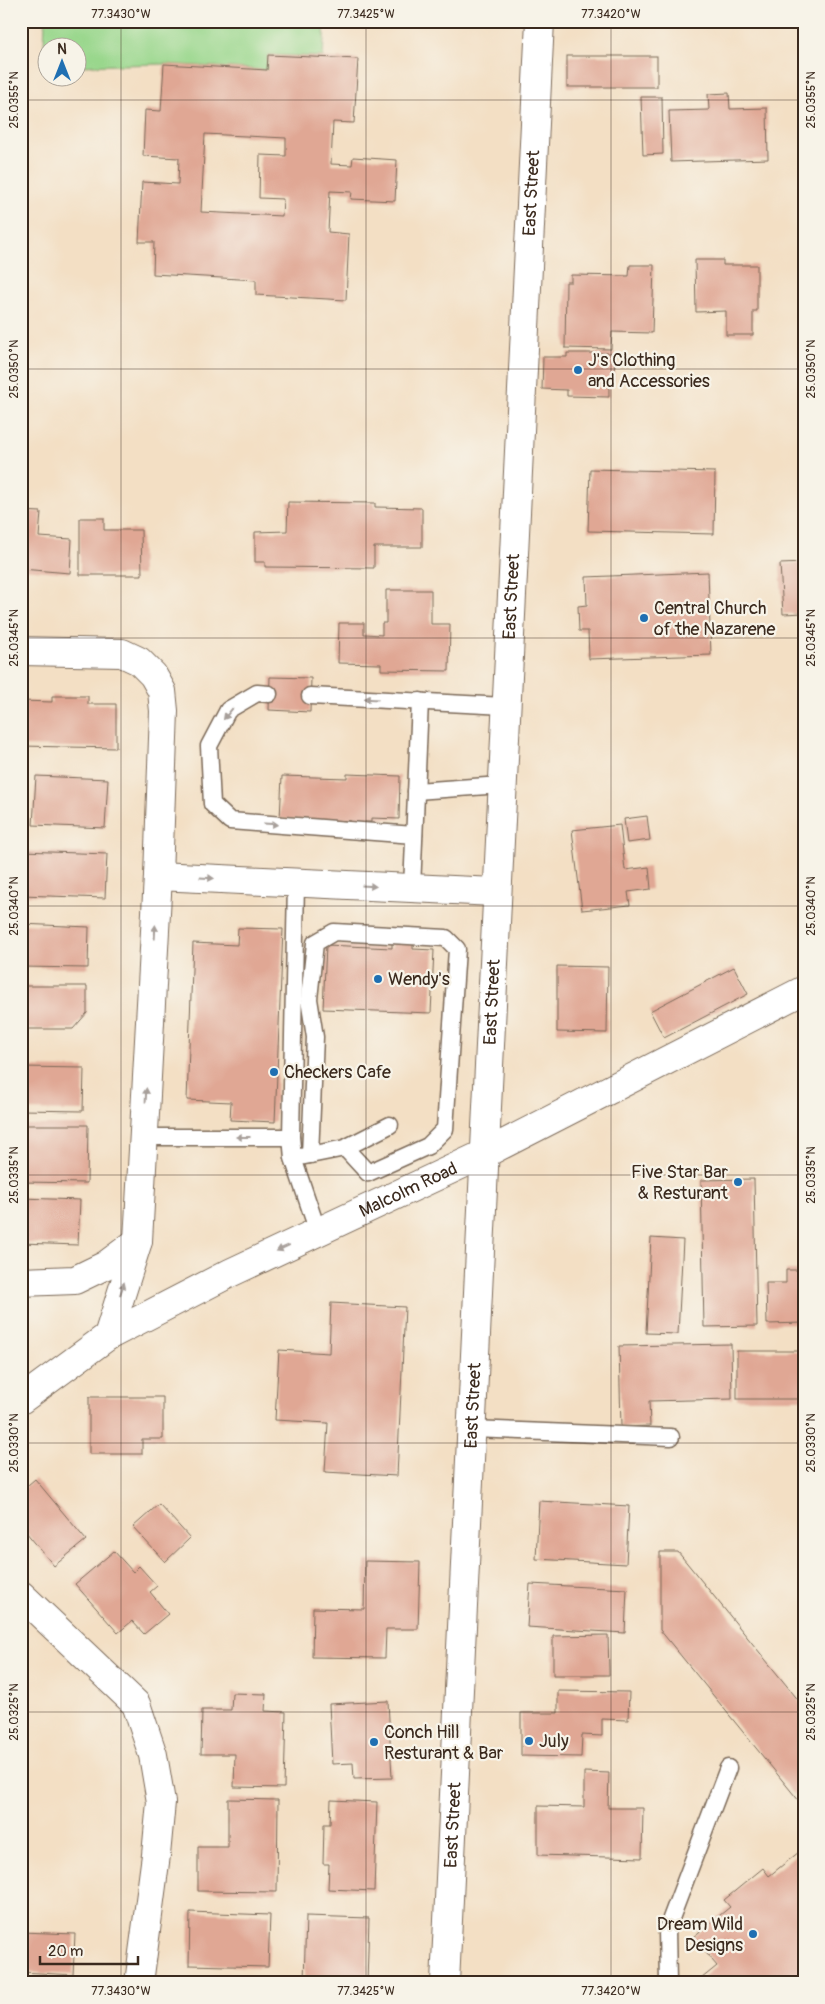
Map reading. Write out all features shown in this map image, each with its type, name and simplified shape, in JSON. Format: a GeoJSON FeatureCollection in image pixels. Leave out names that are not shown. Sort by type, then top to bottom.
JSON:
{"type":"FeatureCollection","features":[{"type":"Feature","properties":{"kind":"street","name":"East Street"},"geometry":{"type":"LineString","coordinates":[[445,1983],[486,1153],[495,892],[540,21]]}},
{"type":"Feature","properties":{"kind":"street"},"geometry":{"type":"LineString","coordinates":[[21,651],[122,653],[139,661],[153,675],[162,691],[164,711],[158,876],[138,1241],[108,1336]]}},
{"type":"Feature","properties":{"kind":"street"},"geometry":{"type":"LineString","coordinates":[[158,876],[495,892]]}},
{"type":"Feature","properties":{"kind":"street","name":"Malcolm Road"},"geometry":{"type":"LineString","coordinates":[[21,1400],[108,1336],[230,1273],[486,1153],[804,990]]}},
{"type":"Feature","properties":{"kind":"street"},"geometry":{"type":"LineString","coordinates":[[21,1282],[76,1280],[106,1265],[138,1241]]}},
{"type":"Feature","properties":{"kind":"street"},"geometry":{"type":"LineString","coordinates":[[21,1595],[136,1704],[153,1755],[161,1802],[156,1856],[139,1983]]}},
{"type":"Feature","properties":{"kind":"lane"},"geometry":{"type":"LineString","coordinates":[[269,694],[256,693],[228,710],[209,746],[212,804],[230,821],[414,835]]}},
{"type":"Feature","properties":{"kind":"lane"},"geometry":{"type":"LineString","coordinates":[[310,696],[505,706]]}},
{"type":"Feature","properties":{"kind":"lane"},"geometry":{"type":"LineString","coordinates":[[412,888],[420,702]]}},
{"type":"Feature","properties":{"kind":"lane"},"geometry":{"type":"LineString","coordinates":[[416,791],[501,785]]}},
{"type":"Feature","properties":{"kind":"lane"},"geometry":{"type":"LineString","coordinates":[[296,882],[291,1137],[293,1158],[318,1232]]}},
{"type":"Feature","properties":{"kind":"lane"},"geometry":{"type":"LineString","coordinates":[[310,1156],[315,1037],[309,999],[315,943],[334,932],[446,938],[457,949],[444,1129],[428,1146],[368,1173],[345,1148]]}},
{"type":"Feature","properties":{"kind":"lane"},"geometry":{"type":"LineString","coordinates":[[293,1158],[345,1148],[390,1125]]}},
{"type":"Feature","properties":{"kind":"lane"},"geometry":{"type":"LineString","coordinates":[[144,1137],[291,1137]]}},
{"type":"Feature","properties":{"kind":"lane"},"geometry":{"type":"LineString","coordinates":[[472,1429],[671,1437]]}},
{"type":"Feature","properties":{"kind":"lane"},"geometry":{"type":"LineString","coordinates":[[668,1983],[667,1928],[728,1768]]}},
{"type":"Feature","properties":{"kind":"green space"},"geometry":{"type":"Polygon","coordinates":[[[45,21],[325,21],[323,57],[268,55],[267,70],[164,64],[88,66],[88,38],[44,38],[45,21]]]}},
{"type":"Feature","properties":{"kind":"building"},"geometry":{"type":"Polygon","coordinates":[[[268,55],[358,59],[354,123],[333,122],[331,164],[352,165],[353,157],[397,160],[395,201],[351,199],[352,192],[330,191],[328,232],[349,234],[346,300],[256,295],[256,280],[153,274],[154,242],[139,242],[142,182],[178,184],[179,158],[143,156],[145,110],[161,111],[164,64],[267,70],[268,55]],[[205,134],[201,212],[282,216],[283,199],[259,198],[260,155],[286,156],[286,138],[205,134]]]}},
{"type":"Feature","properties":{"kind":"building"},"geometry":{"type":"Polygon","coordinates":[[[567,56],[657,56],[657,87],[567,87],[567,56]]]}},
{"type":"Feature","properties":{"kind":"building"},"geometry":{"type":"Polygon","coordinates":[[[729,93],[730,109],[767,108],[768,159],[671,162],[669,111],[709,110],[708,94],[729,93]]]}},
{"type":"Feature","properties":{"kind":"building"},"geometry":{"type":"Polygon","coordinates":[[[641,97],[662,97],[663,154],[643,155],[641,97]]]}},
{"type":"Feature","properties":{"kind":"building"},"geometry":{"type":"Polygon","coordinates":[[[695,260],[723,260],[723,265],[757,265],[757,311],[753,311],[753,335],[726,335],[726,311],[696,312],[695,260]]]}},
{"type":"Feature","properties":{"kind":"building"},"geometry":{"type":"Polygon","coordinates":[[[630,265],[654,265],[652,333],[612,332],[611,349],[565,348],[566,282],[571,282],[571,275],[629,276],[630,265]]]}},
{"type":"Feature","properties":{"kind":"building","name":"J's Clothing and Accessories"},"geometry":{"type":"Polygon","coordinates":[[[567,353],[615,353],[614,382],[609,382],[609,397],[567,396],[567,390],[542,389],[543,357],[567,357],[567,353]]]}},
{"type":"Feature","properties":{"kind":"building"},"geometry":{"type":"Polygon","coordinates":[[[590,469],[715,472],[714,534],[588,531],[590,469]]]}},
{"type":"Feature","properties":{"kind":"building"},"geometry":{"type":"Polygon","coordinates":[[[288,502],[375,503],[375,507],[422,508],[422,547],[374,547],[374,568],[265,567],[265,562],[255,562],[255,532],[287,531],[288,502]]]}},
{"type":"Feature","properties":{"kind":"building"},"geometry":{"type":"Polygon","coordinates":[[[21,511],[41,512],[39,537],[72,539],[70,573],[21,569],[21,511]]]}},
{"type":"Feature","properties":{"kind":"building"},"geometry":{"type":"Polygon","coordinates":[[[80,518],[104,518],[104,530],[141,530],[142,575],[80,575],[80,518]]]}},
{"type":"Feature","properties":{"kind":"building"},"geometry":{"type":"Polygon","coordinates":[[[804,563],[804,613],[783,614],[780,564],[804,563]]]}},
{"type":"Feature","properties":{"kind":"building","name":"Central Church of the Nazarene"},"geometry":{"type":"Polygon","coordinates":[[[708,572],[711,655],[589,659],[588,631],[579,631],[578,606],[587,605],[586,577],[708,572]]]}},
{"type":"Feature","properties":{"kind":"building"},"geometry":{"type":"Polygon","coordinates":[[[386,590],[431,590],[431,624],[450,624],[449,671],[381,670],[381,664],[338,663],[339,623],[364,623],[364,634],[382,635],[382,623],[386,623],[386,590]]]}},
{"type":"Feature","properties":{"kind":"building"},"geometry":{"type":"Polygon","coordinates":[[[270,677],[311,678],[310,712],[269,710],[270,677]]]}},
{"type":"Feature","properties":{"kind":"building"},"geometry":{"type":"Polygon","coordinates":[[[52,696],[88,696],[88,704],[116,704],[116,748],[21,746],[21,701],[52,702],[52,696]]]}},
{"type":"Feature","properties":{"kind":"building"},"geometry":{"type":"Polygon","coordinates":[[[347,774],[400,776],[399,819],[371,818],[371,822],[365,822],[365,827],[351,827],[351,821],[280,819],[282,776],[347,778],[347,774]]]}},
{"type":"Feature","properties":{"kind":"building"},"geometry":{"type":"Polygon","coordinates":[[[36,776],[108,779],[105,828],[33,825],[36,776]]]}},
{"type":"Feature","properties":{"kind":"building"},"geometry":{"type":"Polygon","coordinates":[[[647,816],[650,840],[627,843],[624,819],[647,816]]]}},
{"type":"Feature","properties":{"kind":"building"},"geometry":{"type":"Polygon","coordinates":[[[620,825],[625,870],[649,867],[651,889],[628,892],[630,905],[582,910],[572,830],[620,825]]]}},
{"type":"Feature","properties":{"kind":"building"},"geometry":{"type":"Polygon","coordinates":[[[22,851],[107,854],[105,898],[21,895],[22,851]]]}},
{"type":"Feature","properties":{"kind":"building"},"geometry":{"type":"Polygon","coordinates":[[[21,924],[89,927],[88,968],[21,967],[21,924]]]}},
{"type":"Feature","properties":{"kind":"building"},"geometry":{"type":"Polygon","coordinates":[[[238,928],[283,929],[275,1122],[230,1120],[231,1102],[187,1100],[193,943],[237,945],[238,928]]]}},
{"type":"Feature","properties":{"kind":"building","name":"Wendy's"},"geometry":{"type":"Polygon","coordinates":[[[392,941],[413,942],[413,949],[434,950],[431,1013],[323,1009],[326,945],[392,948],[392,941]]]}},
{"type":"Feature","properties":{"kind":"building"},"geometry":{"type":"Polygon","coordinates":[[[557,966],[608,967],[607,1033],[557,1032],[557,966]]]}},
{"type":"Feature","properties":{"kind":"building"},"geometry":{"type":"Polygon","coordinates":[[[734,967],[748,994],[664,1038],[650,1011],[734,967]]]}},
{"type":"Feature","properties":{"kind":"building"},"geometry":{"type":"Polygon","coordinates":[[[21,986],[87,986],[87,1013],[73,1029],[21,1029],[21,986]]]}},
{"type":"Feature","properties":{"kind":"building"},"geometry":{"type":"Polygon","coordinates":[[[21,1067],[84,1068],[83,1111],[21,1110],[21,1067]]]}},
{"type":"Feature","properties":{"kind":"building"},"geometry":{"type":"Polygon","coordinates":[[[21,1125],[88,1125],[87,1183],[21,1182],[21,1125]]]}},
{"type":"Feature","properties":{"kind":"building"},"geometry":{"type":"Polygon","coordinates":[[[754,1179],[757,1326],[704,1327],[701,1180],[754,1179]]]}},
{"type":"Feature","properties":{"kind":"building"},"geometry":{"type":"Polygon","coordinates":[[[21,1198],[80,1200],[78,1245],[21,1243],[21,1198]]]}},
{"type":"Feature","properties":{"kind":"building"},"geometry":{"type":"Polygon","coordinates":[[[651,1238],[683,1240],[678,1334],[646,1333],[651,1238]]]}},
{"type":"Feature","properties":{"kind":"building"},"geometry":{"type":"Polygon","coordinates":[[[786,1270],[804,1270],[804,1323],[767,1324],[766,1283],[786,1283],[786,1270]]]}},
{"type":"Feature","properties":{"kind":"building"},"geometry":{"type":"Polygon","coordinates":[[[331,1303],[405,1307],[397,1476],[325,1472],[328,1423],[275,1420],[279,1350],[329,1353],[331,1303]]]}},
{"type":"Feature","properties":{"kind":"building"},"geometry":{"type":"Polygon","coordinates":[[[731,1344],[732,1399],[649,1401],[650,1426],[621,1427],[619,1346],[731,1344]]]}},
{"type":"Feature","properties":{"kind":"building"},"geometry":{"type":"Polygon","coordinates":[[[737,1351],[804,1351],[804,1399],[737,1399],[737,1351]]]}},
{"type":"Feature","properties":{"kind":"building"},"geometry":{"type":"Polygon","coordinates":[[[89,1397],[163,1397],[163,1439],[142,1439],[142,1454],[89,1454],[89,1397]]]}},
{"type":"Feature","properties":{"kind":"building"},"geometry":{"type":"Polygon","coordinates":[[[35,1479],[86,1540],[54,1566],[21,1526],[21,1491],[35,1479]]]}},
{"type":"Feature","properties":{"kind":"building"},"geometry":{"type":"Polygon","coordinates":[[[539,1501],[629,1506],[626,1564],[536,1559],[539,1501]]]}},
{"type":"Feature","properties":{"kind":"building"},"geometry":{"type":"Polygon","coordinates":[[[159,1504],[190,1538],[165,1562],[133,1527],[159,1504]]]}},
{"type":"Feature","properties":{"kind":"building"},"geometry":{"type":"Polygon","coordinates":[[[114,1551],[133,1572],[139,1566],[157,1586],[150,1592],[168,1614],[144,1634],[132,1621],[118,1633],[75,1584],[114,1551]]]}},
{"type":"Feature","properties":{"kind":"building"},"geometry":{"type":"Polygon","coordinates":[[[660,1552],[678,1552],[804,1707],[804,1807],[660,1630],[660,1552]]]}},
{"type":"Feature","properties":{"kind":"building"},"geometry":{"type":"Polygon","coordinates":[[[365,1561],[420,1562],[418,1629],[386,1629],[385,1658],[312,1657],[313,1608],[364,1609],[365,1561]]]}},
{"type":"Feature","properties":{"kind":"building"},"geometry":{"type":"Polygon","coordinates":[[[530,1584],[627,1589],[625,1633],[527,1627],[530,1584]]]}},
{"type":"Feature","properties":{"kind":"building"},"geometry":{"type":"Polygon","coordinates":[[[608,1635],[609,1675],[553,1675],[553,1636],[608,1635]]]}},
{"type":"Feature","properties":{"kind":"building"},"geometry":{"type":"Polygon","coordinates":[[[558,1691],[629,1692],[628,1720],[602,1719],[602,1736],[582,1735],[581,1757],[521,1756],[521,1713],[558,1713],[558,1691]]]}},
{"type":"Feature","properties":{"kind":"building"},"geometry":{"type":"Polygon","coordinates":[[[232,1693],[266,1694],[265,1711],[286,1712],[284,1788],[234,1787],[235,1754],[201,1754],[202,1710],[231,1710],[232,1693]]]}},
{"type":"Feature","properties":{"kind":"building"},"geometry":{"type":"Polygon","coordinates":[[[388,1701],[392,1778],[354,1779],[353,1763],[332,1764],[329,1704],[388,1701]]]}},
{"type":"Feature","properties":{"kind":"building"},"geometry":{"type":"Polygon","coordinates":[[[584,1772],[609,1773],[608,1808],[643,1808],[642,1858],[538,1855],[538,1806],[584,1807],[584,1772]]]}},
{"type":"Feature","properties":{"kind":"building"},"geometry":{"type":"Polygon","coordinates":[[[228,1799],[278,1800],[277,1892],[198,1891],[198,1847],[228,1847],[228,1799]]]}},
{"type":"Feature","properties":{"kind":"building"},"geometry":{"type":"Polygon","coordinates":[[[331,1800],[377,1802],[374,1891],[328,1889],[329,1864],[323,1864],[324,1824],[330,1824],[331,1800]]]}},
{"type":"Feature","properties":{"kind":"building"},"geometry":{"type":"Polygon","coordinates":[[[804,1848],[804,1978],[798,1983],[696,1983],[717,1966],[693,1937],[730,1907],[724,1900],[763,1868],[769,1876],[804,1848]]]}},
{"type":"Feature","properties":{"kind":"building"},"geometry":{"type":"Polygon","coordinates":[[[190,1912],[270,1915],[268,1967],[189,1965],[190,1912]]]}},
{"type":"Feature","properties":{"kind":"building"},"geometry":{"type":"Polygon","coordinates":[[[306,1916],[369,1918],[367,1983],[304,1981],[306,1916]]]}},
{"type":"Feature","properties":{"kind":"building"},"geometry":{"type":"Polygon","coordinates":[[[21,1932],[75,1934],[73,1975],[21,1972],[21,1932]]]}},
{"type":"Feature","properties":{"kind":"place","name":"J's Clothing and Accessories"},"geometry":{"type":"Point","coordinates":[578,370]}},
{"type":"Feature","properties":{"kind":"place","name":"Central Church of the Nazarene"},"geometry":{"type":"Point","coordinates":[644,618]}},
{"type":"Feature","properties":{"kind":"place","name":"Wendy's"},"geometry":{"type":"Point","coordinates":[378,979]}},
{"type":"Feature","properties":{"kind":"place","name":"Checkers Cafe"},"geometry":{"type":"Point","coordinates":[274,1072]}},
{"type":"Feature","properties":{"kind":"place","name":"Five Star Bar & Resturant"},"geometry":{"type":"Point","coordinates":[738,1182]}},
{"type":"Feature","properties":{"kind":"place","name":"July"},"geometry":{"type":"Point","coordinates":[529,1741]}},
{"type":"Feature","properties":{"kind":"place","name":"Conch Hill Resturant & Bar"},"geometry":{"type":"Point","coordinates":[374,1742]}},
{"type":"Feature","properties":{"kind":"place","name":"Dream Wild Designs"},"geometry":{"type":"Point","coordinates":[753,1934]}}]}
